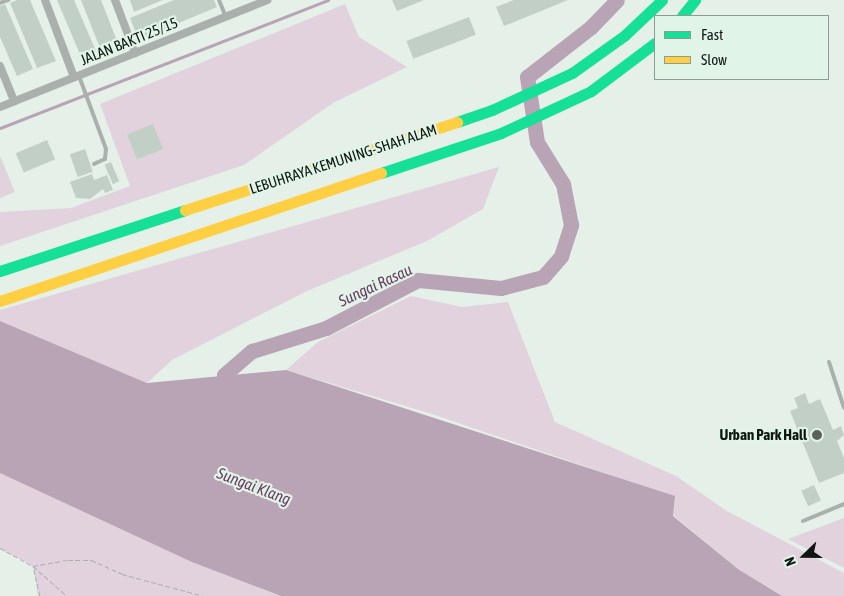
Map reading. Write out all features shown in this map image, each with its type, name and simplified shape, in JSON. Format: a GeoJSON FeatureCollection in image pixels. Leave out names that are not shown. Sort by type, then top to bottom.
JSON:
{"type":"FeatureCollection","features":[{"type":"Feature","properties":{"kind":"highway","name":"LEBUHRAYA KEMUNING-SHAH ALAM"},"geometry":{"type":"LineString","coordinates":[[0,271],[492,110],[572,73],[625,35],[662,0]]}},
{"type":"Feature","properties":{"kind":"highway"},"geometry":{"type":"LineString","coordinates":[[683,15],[696,0]]}},
{"type":"Feature","properties":{"kind":"highway","name":"LEBUHRAYA KEMUNING-SHAH ALAM"},"geometry":{"type":"LineString","coordinates":[[0,301],[501,133],[591,91],[654,44]]}},
{"type":"Feature","properties":{"kind":"street"},"geometry":{"type":"LineString","coordinates":[[45,0],[76,76]]}},
{"type":"Feature","properties":{"kind":"street"},"geometry":{"type":"LineString","coordinates":[[116,0],[135,53]]}},
{"type":"Feature","properties":{"kind":"street","name":"JALAN BAKTI 25/15"},"geometry":{"type":"LineString","coordinates":[[0,107],[267,0]]}},
{"type":"Feature","properties":{"kind":"street"},"geometry":{"type":"LineString","coordinates":[[0,66],[14,101]]}},
{"type":"Feature","properties":{"kind":"lane"},"geometry":{"type":"LineString","coordinates":[[0,3],[8,0]]}},
{"type":"Feature","properties":{"kind":"lane"},"geometry":{"type":"LineString","coordinates":[[219,0],[226,16]]}},
{"type":"Feature","properties":{"kind":"lane"},"geometry":{"type":"LineString","coordinates":[[76,76],[83,86],[106,149],[105,159],[94,164]]}},
{"type":"Feature","properties":{"kind":"lane"},"geometry":{"type":"LineString","coordinates":[[829,362],[844,408]]}},
{"type":"Feature","properties":{"kind":"lane"},"geometry":{"type":"LineString","coordinates":[[803,521],[844,504]]}},
{"type":"Feature","properties":{"kind":"path"},"geometry":{"type":"LineString","coordinates":[[0,548],[33,566],[67,596]]}},
{"type":"Feature","properties":{"kind":"path"},"geometry":{"type":"LineString","coordinates":[[33,566],[91,560],[122,574],[204,596]]}},
{"type":"Feature","properties":{"kind":"path"},"geometry":{"type":"LineString","coordinates":[[33,566],[40,596]]}},
{"type":"Feature","properties":{"kind":"shaded area"},"geometry":{"type":"Polygon","coordinates":[[[345,4],[359,37],[407,67],[333,103],[244,165],[0,246],[0,212],[71,208],[130,186],[100,104],[345,4]]]}},
{"type":"Feature","properties":{"kind":"shaded area"},"geometry":{"type":"Polygon","coordinates":[[[0,156],[15,192],[0,198],[0,156]]]}},
{"type":"Feature","properties":{"kind":"shaded area"},"geometry":{"type":"Polygon","coordinates":[[[499,167],[483,209],[427,241],[307,291],[172,360],[147,383],[0,321],[0,310],[499,167]]]}},
{"type":"Feature","properties":{"kind":"shaded area"},"geometry":{"type":"Polygon","coordinates":[[[411,296],[462,307],[508,302],[555,422],[676,476],[727,511],[844,573],[844,596],[782,596],[738,569],[673,515],[675,497],[435,415],[286,370],[318,342],[411,296]]]}},
{"type":"Feature","properties":{"kind":"shaded area"},"geometry":{"type":"Polygon","coordinates":[[[0,472],[281,596],[38,596],[33,566],[0,549],[0,472]]]}},
{"type":"Feature","properties":{"kind":"shaded area"},"geometry":{"type":"Polygon","coordinates":[[[844,518],[844,568],[788,539],[844,518]]]}},
{"type":"Feature","properties":{"kind":"water","name":"Sungai Klang"},"geometry":{"type":"Polygon","coordinates":[[[0,321],[147,383],[286,370],[675,496],[673,516],[738,569],[782,596],[281,596],[192,562],[0,473],[0,321]]]}},
{"type":"Feature","properties":{"kind":"building"},"geometry":{"type":"Polygon","coordinates":[[[17,0],[30,0],[56,61],[37,68],[10,3],[17,0]]]}},
{"type":"Feature","properties":{"kind":"building"},"geometry":{"type":"Polygon","coordinates":[[[57,0],[74,0],[96,51],[79,52],[57,0]]]}},
{"type":"Feature","properties":{"kind":"building"},"geometry":{"type":"Polygon","coordinates":[[[81,0],[101,0],[117,41],[100,48],[81,0]]]}},
{"type":"Feature","properties":{"kind":"building"},"geometry":{"type":"Polygon","coordinates":[[[130,0],[163,0],[134,12],[130,0]]]}},
{"type":"Feature","properties":{"kind":"building"},"geometry":{"type":"Polygon","coordinates":[[[174,0],[214,0],[217,7],[143,38],[141,34],[137,36],[130,18],[174,0]]]}},
{"type":"Feature","properties":{"kind":"building"},"geometry":{"type":"Polygon","coordinates":[[[392,0],[424,0],[397,11],[392,0]]]}},
{"type":"Feature","properties":{"kind":"building"},"geometry":{"type":"Polygon","coordinates":[[[514,0],[568,0],[504,26],[496,7],[514,0]]]}},
{"type":"Feature","properties":{"kind":"building"},"geometry":{"type":"Polygon","coordinates":[[[5,4],[33,69],[17,76],[0,37],[0,6],[5,4]]]}},
{"type":"Feature","properties":{"kind":"building"},"geometry":{"type":"Polygon","coordinates":[[[469,17],[476,35],[413,59],[406,41],[469,17]]]}},
{"type":"Feature","properties":{"kind":"building"},"geometry":{"type":"Polygon","coordinates":[[[153,124],[163,149],[137,160],[127,134],[153,124]]]}},
{"type":"Feature","properties":{"kind":"building"},"geometry":{"type":"Polygon","coordinates":[[[47,140],[55,159],[24,173],[16,153],[47,140]]]}},
{"type":"Feature","properties":{"kind":"building"},"geometry":{"type":"Polygon","coordinates":[[[85,149],[93,172],[78,177],[70,154],[85,149]]]}},
{"type":"Feature","properties":{"kind":"building"},"geometry":{"type":"Polygon","coordinates":[[[111,162],[119,181],[113,184],[105,165],[111,162]]]}},
{"type":"Feature","properties":{"kind":"building"},"geometry":{"type":"Polygon","coordinates":[[[92,174],[94,180],[107,175],[113,190],[105,193],[103,189],[90,199],[76,198],[70,182],[92,174]]]}},
{"type":"Feature","properties":{"kind":"building","name":"Urban Park Hall"},"geometry":{"type":"Polygon","coordinates":[[[805,393],[809,404],[820,399],[833,430],[841,426],[844,435],[837,441],[844,458],[844,473],[819,483],[790,411],[798,408],[794,398],[805,393]]]}},
{"type":"Feature","properties":{"kind":"building"},"geometry":{"type":"Polygon","coordinates":[[[814,485],[821,501],[808,506],[801,491],[814,485]]]}},
{"type":"Feature","properties":{"kind":"waterway"},"geometry":{"type":"LineString","coordinates":[[0,128],[328,0]]}},
{"type":"Feature","properties":{"kind":"waterway","name":"Sungai Rasau"},"geometry":{"type":"LineString","coordinates":[[224,394],[224,375],[252,351],[326,328],[418,280],[501,288],[543,277],[561,256],[571,225],[563,184],[537,142],[527,77],[591,27],[617,0]]}},
{"type":"Feature","properties":{"kind":"traffic: fast"},"geometry":{"type":"LineString","coordinates":[[457,122],[492,110],[572,73],[625,35],[662,0]]}},
{"type":"Feature","properties":{"kind":"traffic: fast"},"geometry":{"type":"LineString","coordinates":[[683,15],[695,0]]}},
{"type":"Feature","properties":{"kind":"traffic: fast"},"geometry":{"type":"LineString","coordinates":[[381,173],[501,133],[591,91],[654,44]]}},
{"type":"Feature","properties":{"kind":"traffic: fast"},"geometry":{"type":"LineString","coordinates":[[0,271],[185,210]]}},
{"type":"Feature","properties":{"kind":"traffic: slow"},"geometry":{"type":"LineString","coordinates":[[185,210],[457,122]]}},
{"type":"Feature","properties":{"kind":"traffic: slow"},"geometry":{"type":"LineString","coordinates":[[0,301],[381,173]]}},
{"type":"Feature","properties":{"kind":"place","name":"Urban Park Hall"},"geometry":{"type":"Point","coordinates":[817,435]}}]}
